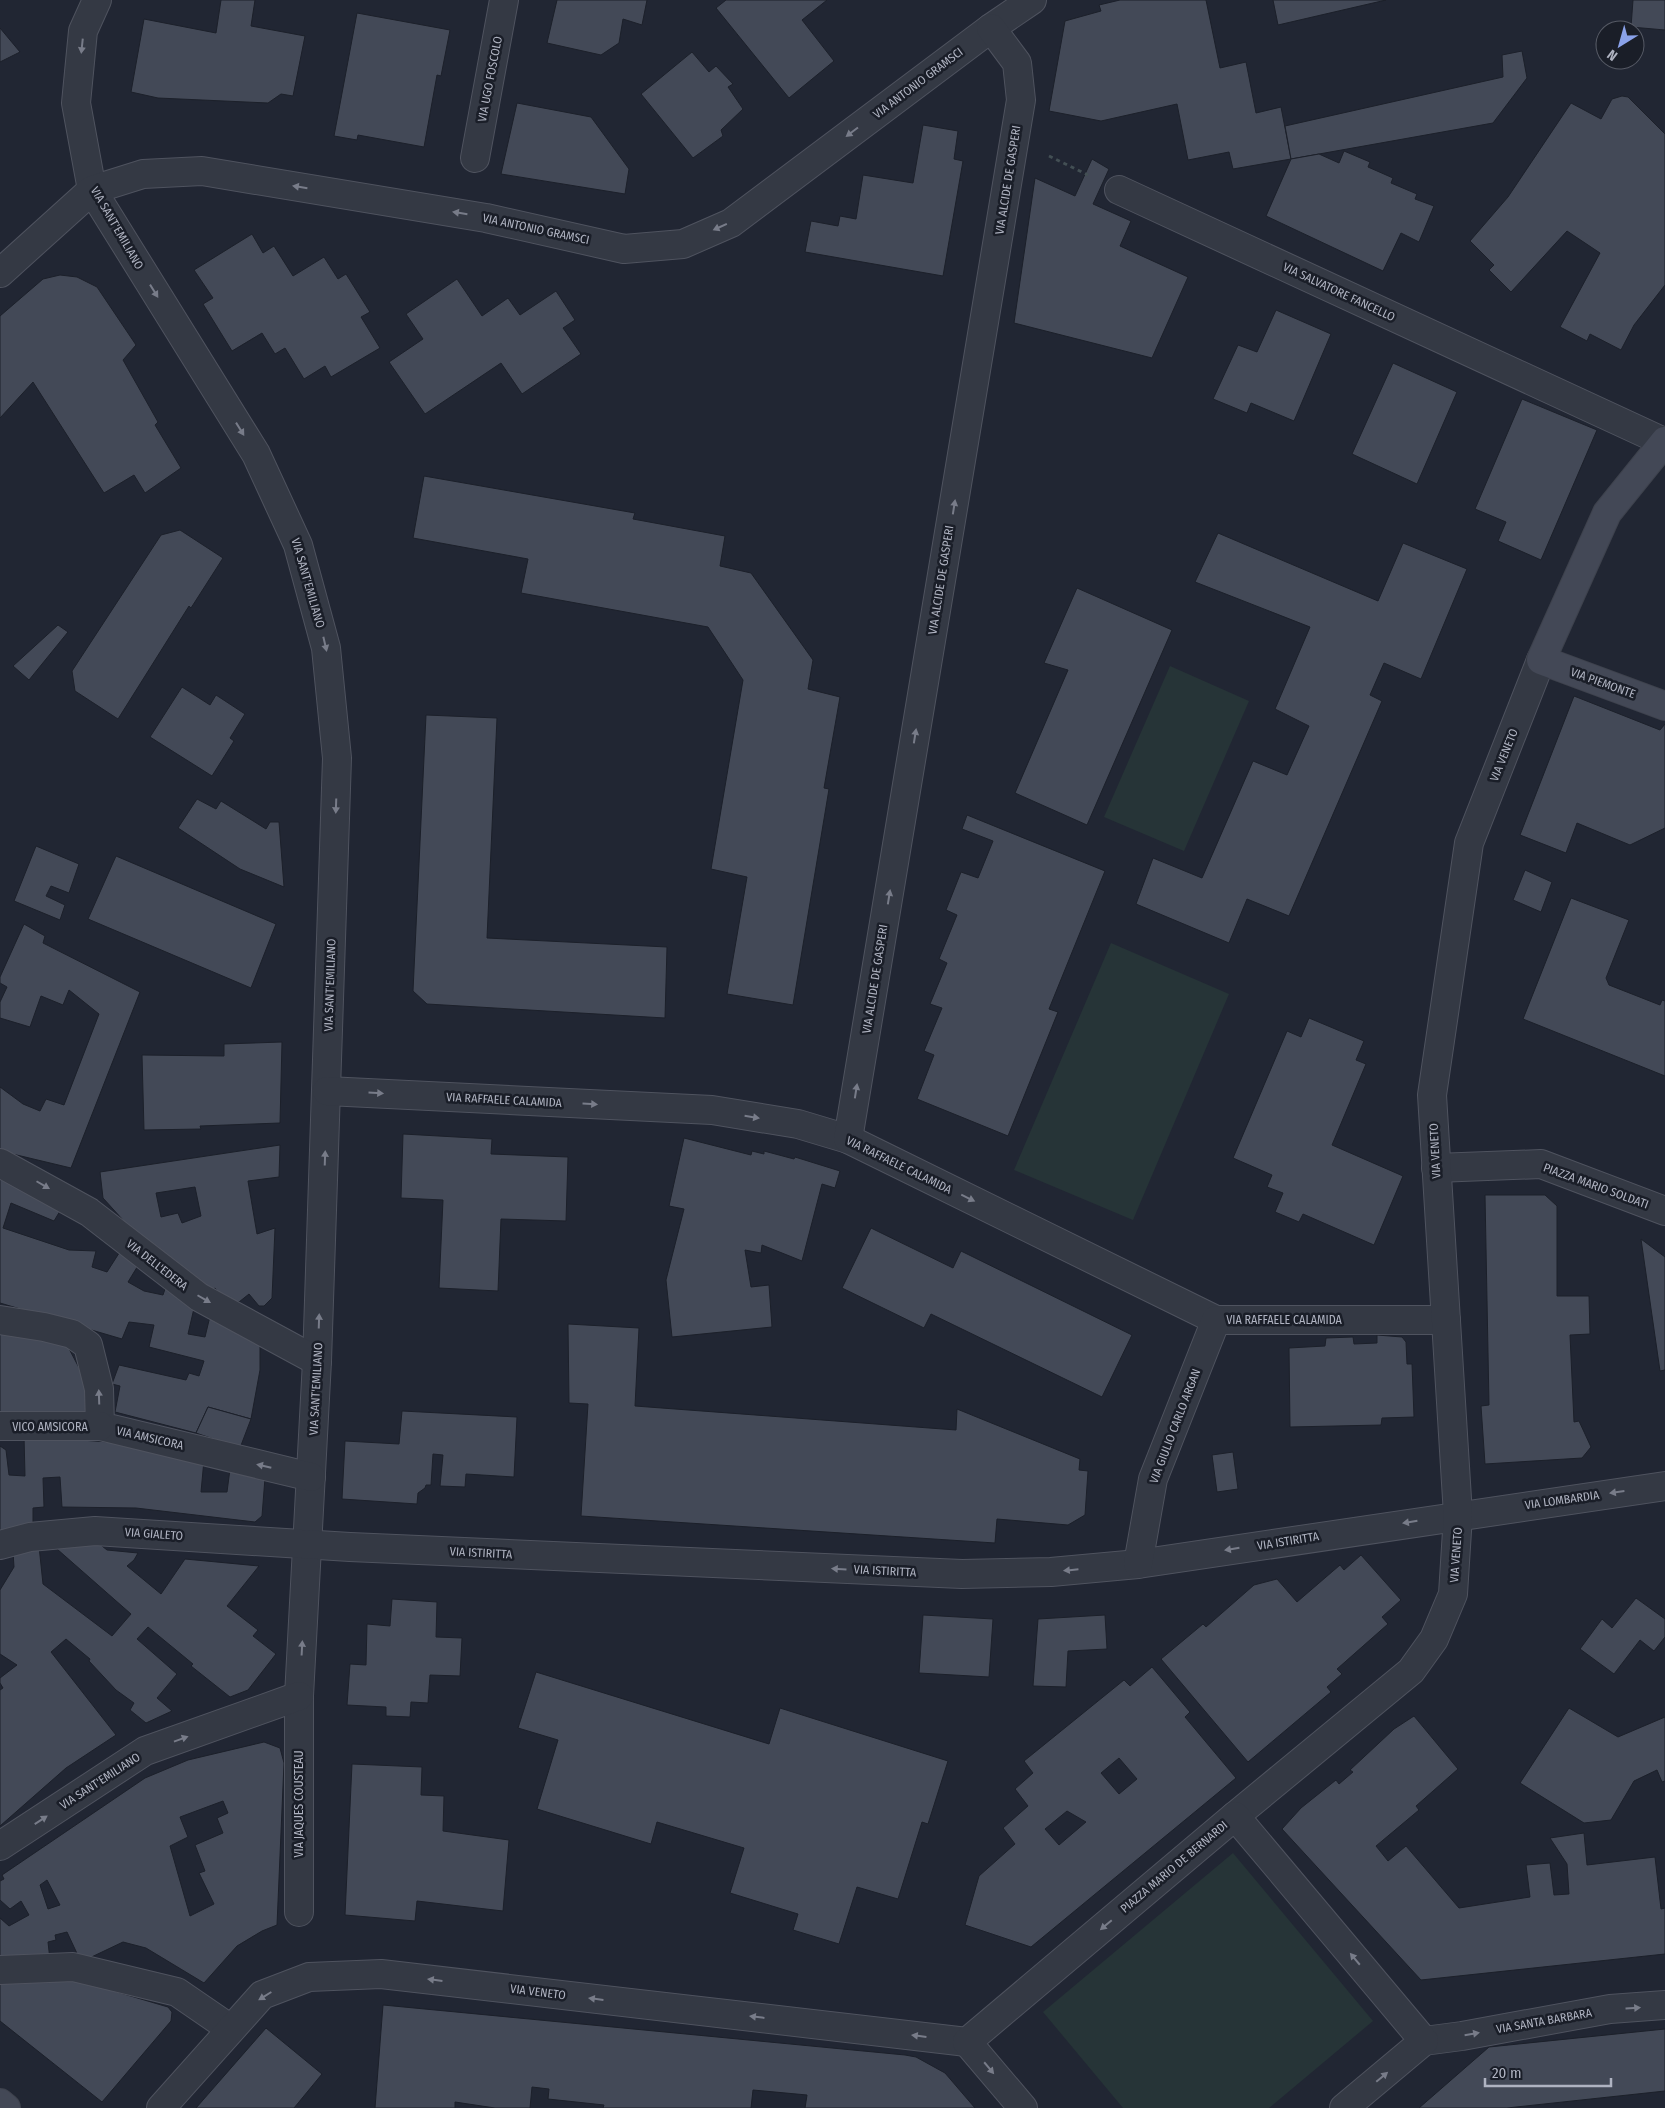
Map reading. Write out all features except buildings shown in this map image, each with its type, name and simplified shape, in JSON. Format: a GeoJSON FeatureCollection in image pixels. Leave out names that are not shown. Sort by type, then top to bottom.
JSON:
{"type":"FeatureCollection","features":[{"type":"Feature","properties":{"kind":"street","name":"VIA SANT'EMILIANO"},"geometry":{"type":"LineString","coordinates":[[0,1846],[145,1751],[299,1696],[308,1544],[327,1091],[337,758],[326,648],[298,545],[256,454],[92,190],[76,103],[84,31],[97,0]]}},
{"type":"Feature","properties":{"kind":"street","name":"VIA UGO FOSCOLO"},"geometry":{"type":"LineString","coordinates":[[475,158],[504,0]]}},
{"type":"Feature","properties":{"kind":"street","name":"VIA ANTONIO GRAMSCI"},"geometry":{"type":"LineString","coordinates":[[0,273],[92,190],[143,174],[202,171],[486,218],[624,248],[683,244],[730,223],[1032,0]]}},
{"type":"Feature","properties":{"kind":"street","name":"VIA ALCIDE DE GASPERI"},"geometry":{"type":"LineString","coordinates":[[848,1140],[1021,100],[1018,62],[992,28]]}},
{"type":"Feature","properties":{"kind":"street","name":"VIA SALVATORE FANCELLO"},"geometry":{"type":"LineString","coordinates":[[1119,190],[1665,442]]}},
{"type":"Feature","properties":{"kind":"street","name":"VIA VENETO"},"geometry":{"type":"LineString","coordinates":[[1235,1816],[1412,1671],[1434,1639],[1453,1594],[1458,1515],[1432,1095],[1469,842],[1541,660],[1607,513],[1665,442]]}},
{"type":"Feature","properties":{"kind":"street","name":"VIA PIEMONTE"},"geometry":{"type":"LineString","coordinates":[[1541,660],[1665,706]]}},
{"type":"Feature","properties":{"kind":"street","name":"VIA RAFFAELE CALAMIDA"},"geometry":{"type":"LineString","coordinates":[[327,1091],[712,1110],[798,1124],[848,1140],[1216,1320],[1446,1320]]}},
{"type":"Feature","properties":{"kind":"street","name":"VIA DELL'EDERA"},"geometry":{"type":"LineString","coordinates":[[0,1163],[88,1212],[199,1297],[317,1361]]}},
{"type":"Feature","properties":{"kind":"street","name":"PIAZZA MARIO SOLDATI"},"geometry":{"type":"LineString","coordinates":[[1436,1168],[1541,1164],[1665,1210]]}},
{"type":"Feature","properties":{"kind":"street","name":"VIA AMSICORA"},"geometry":{"type":"LineString","coordinates":[[0,1320],[44,1326],[72,1334],[88,1346],[99,1389],[100,1426],[311,1477]]}},
{"type":"Feature","properties":{"kind":"street","name":"VIA GIULIO CARLO ARGAN"},"geometry":{"type":"LineString","coordinates":[[1138,1564],[1153,1479],[1216,1320]]}},
{"type":"Feature","properties":{"kind":"street","name":"VICO AMSICORA"},"geometry":{"type":"LineString","coordinates":[[0,1426],[100,1426]]}},
{"type":"Feature","properties":{"kind":"street","name":"VIA LOMBARDIA"},"geometry":{"type":"LineString","coordinates":[[1458,1515],[1665,1486]]}},
{"type":"Feature","properties":{"kind":"street","name":"VIA ISTIRITTA"},"geometry":{"type":"LineString","coordinates":[[308,1544],[962,1574],[1051,1572],[1138,1564],[1458,1515]]}},
{"type":"Feature","properties":{"kind":"street","name":"VIA GIALETO"},"geometry":{"type":"LineString","coordinates":[[0,1544],[30,1537],[95,1531],[308,1544]]}},
{"type":"Feature","properties":{"kind":"street","name":"VIA JAQUES COUSTEAU"},"geometry":{"type":"LineString","coordinates":[[299,1696],[299,1912]]}},
{"type":"Feature","properties":{"kind":"street","name":"PIAZZA MARIO DE BERNARDI"},"geometry":{"type":"LineString","coordinates":[[967,2042],[1235,1816],[1424,2041]]}},
{"type":"Feature","properties":{"kind":"street"},"geometry":{"type":"LineString","coordinates":[[0,1970],[73,1967],[178,1992],[231,2029]]}},
{"type":"Feature","properties":{"kind":"street","name":"VIA VENETO"},"geometry":{"type":"LineString","coordinates":[[161,2108],[262,1996],[309,1977],[381,1974],[967,2042]]}},
{"type":"Feature","properties":{"kind":"street","name":"VIA SANTA BARBARA"},"geometry":{"type":"LineString","coordinates":[[1424,2041],[1462,2036],[1610,2009],[1665,2005]]}},
{"type":"Feature","properties":{"kind":"street"},"geometry":{"type":"LineString","coordinates":[[1344,2108],[1424,2041]]}},
{"type":"Feature","properties":{"kind":"street"},"geometry":{"type":"LineString","coordinates":[[967,2042],[1023,2108]]}},
{"type":"Feature","properties":{"kind":"street"},"geometry":{"type":"LineString","coordinates":[[0,2103],[6,2108]]}},
{"type":"Feature","properties":{"kind":"path"},"geometry":{"type":"LineString","coordinates":[[1015,139],[1119,190]]}},
{"type":"Feature","properties":{"kind":"shaded area"},"geometry":{"type":"Polygon","coordinates":[[[1170,666],[1249,701],[1184,851],[1104,817],[1170,666]]]}},
{"type":"Feature","properties":{"kind":"shaded area"},"geometry":{"type":"Polygon","coordinates":[[[1111,943],[1229,994],[1133,1220],[1014,1170],[1111,943]]]}},
{"type":"Feature","properties":{"kind":"shaded area"},"geometry":{"type":"Polygon","coordinates":[[[1233,1853],[1373,2021],[1269,2108],[1123,2108],[1043,2012],[1233,1853]]]}}]}
